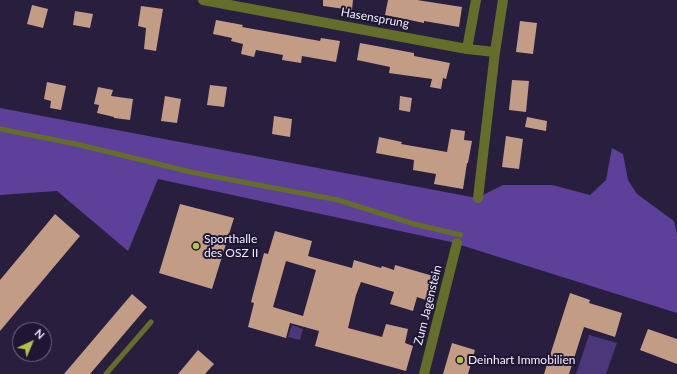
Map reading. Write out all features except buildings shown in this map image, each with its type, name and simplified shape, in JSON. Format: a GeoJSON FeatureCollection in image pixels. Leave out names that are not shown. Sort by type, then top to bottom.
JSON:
{"type":"FeatureCollection","features":[{"type":"Feature","properties":{"kind":"street","name":"Hasensprung"},"geometry":{"type":"LineString","coordinates":[[203,0],[495,52]]}},
{"type":"Feature","properties":{"kind":"street"},"geometry":{"type":"LineString","coordinates":[[467,48],[476,0]]}},
{"type":"Feature","properties":{"kind":"street"},"geometry":{"type":"LineString","coordinates":[[478,198],[495,52],[503,0]]}},
{"type":"Feature","properties":{"kind":"street","name":"Zum Jagenstein"},"geometry":{"type":"LineString","coordinates":[[424,374],[459,239]]}},
{"type":"Feature","properties":{"kind":"lane"},"geometry":{"type":"LineString","coordinates":[[0,129],[76,144],[195,173],[338,200],[459,239]]}},
{"type":"Feature","properties":{"kind":"lane"},"geometry":{"type":"LineString","coordinates":[[106,374],[151,322]]}},
{"type":"Feature","properties":{"kind":"shaded area"},"geometry":{"type":"Polygon","coordinates":[[[0,108],[477,198],[503,185],[552,185],[590,195],[606,180],[612,148],[623,154],[628,180],[637,194],[674,221],[677,234],[677,313],[451,242],[158,179],[128,251],[57,191],[0,195],[0,108]]]}},
{"type":"Feature","properties":{"kind":"shaded area"},"geometry":{"type":"Polygon","coordinates":[[[292,325],[303,329],[300,340],[288,337],[292,325]]]}},
{"type":"Feature","properties":{"kind":"shaded area"},"geometry":{"type":"Polygon","coordinates":[[[589,335],[617,343],[606,374],[576,374],[589,335]]]}},
{"type":"Feature","properties":{"kind":"place","name":"Sporthalle des OSZ II"},"geometry":{"type":"Point","coordinates":[196,246]}},
{"type":"Feature","properties":{"kind":"place","name":"Deinhart Immobilien"},"geometry":{"type":"Point","coordinates":[460,360]}}]}
